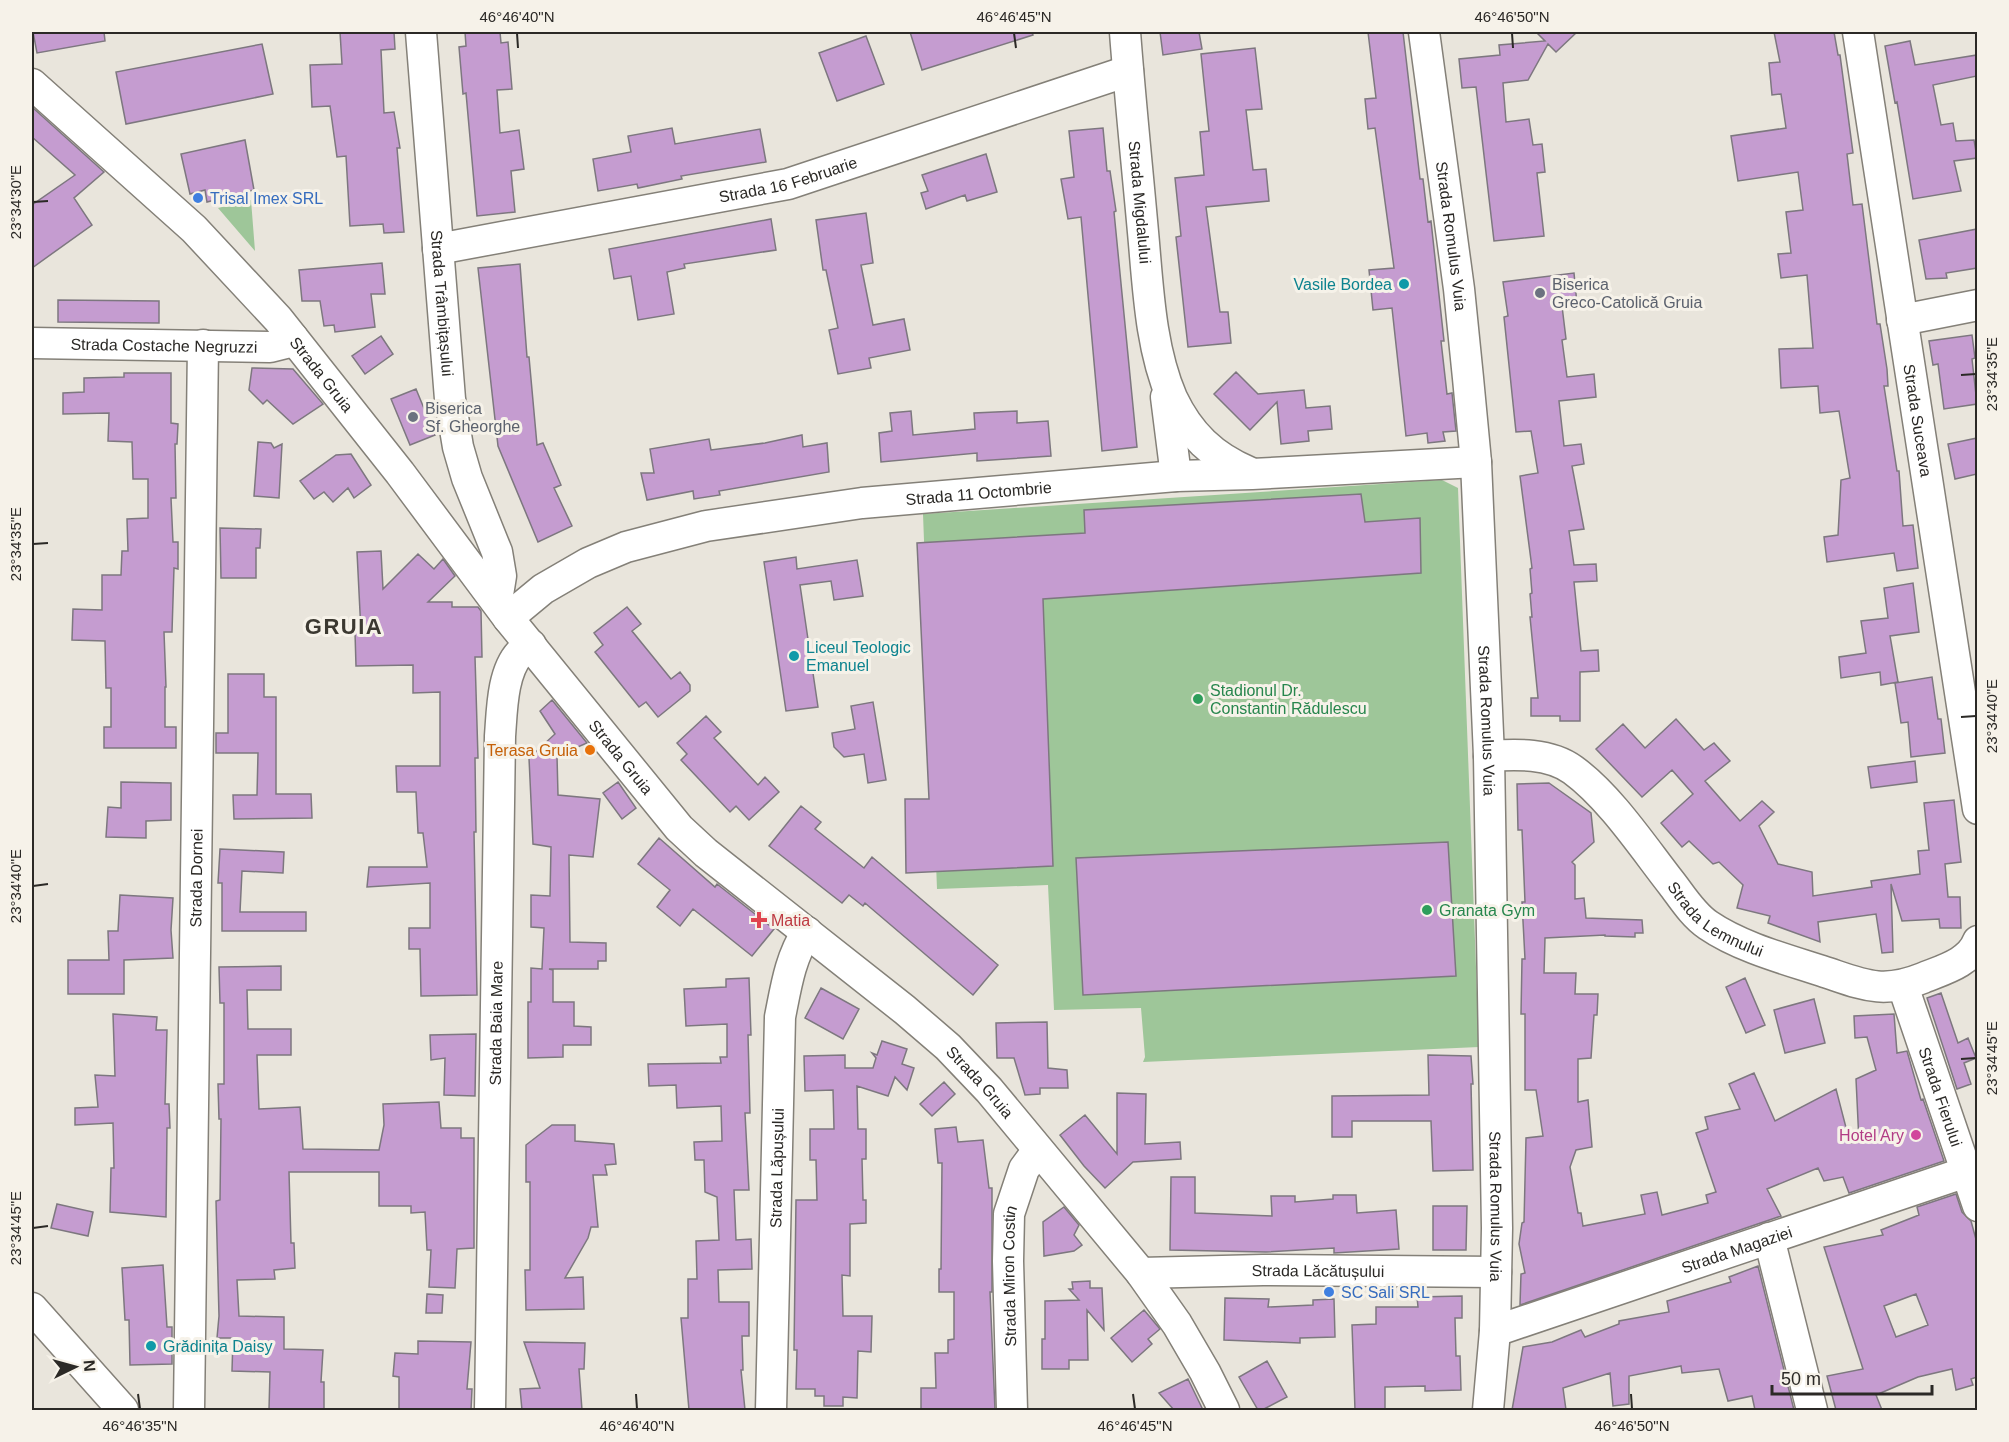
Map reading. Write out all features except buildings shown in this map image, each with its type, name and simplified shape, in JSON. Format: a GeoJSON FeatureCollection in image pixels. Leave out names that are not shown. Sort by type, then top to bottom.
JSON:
{"type":"FeatureCollection","features":[{"type":"Feature","properties":{"kind":"street","name":"Strada Trâmbițașului"},"geometry":{"type":"LineString","coordinates":[[421,32],[450,399],[458,447],[467,478],[497,552],[501,576],[502,610]]}},
{"type":"Feature","properties":{"kind":"street","name":"Strada Migdalului"},"geometry":{"type":"LineString","coordinates":[[1125,32],[1147,278],[1163,373],[1176,476]]}},
{"type":"Feature","properties":{"kind":"street","name":"Strada Romulus Vuia"},"geometry":{"type":"LineString","coordinates":[[1425,32],[1459,289],[1476,462],[1489,756],[1497,1228],[1495,1331],[1488,1410]]}},
{"type":"Feature","properties":{"kind":"street","name":"Strada Suceava"},"geometry":{"type":"LineString","coordinates":[[1858,32],[1977,809]]}},
{"type":"Feature","properties":{"kind":"street","name":"Strada 16 Februarie"},"geometry":{"type":"LineString","coordinates":[[438,249],[788,184],[1128,71]]}},
{"type":"Feature","properties":{"kind":"street","name":"Strada Gruia"},"geometry":{"type":"LineString","coordinates":[[32,84],[194,229],[293,338],[400,473],[502,610],[679,828],[706,853],[905,1010],[948,1047],[989,1090],[1141,1274],[1177,1324],[1224,1410]]}},
{"type":"Feature","properties":{"kind":"street"},"geometry":{"type":"LineString","coordinates":[[1902,320],[1977,305]]}},
{"type":"Feature","properties":{"kind":"street","name":"Strada Costache Negruzzi"},"geometry":{"type":"LineString","coordinates":[[32,343],[270,347],[286,343],[293,338]]}},
{"type":"Feature","properties":{"kind":"street","name":"Strada Dornei"},"geometry":{"type":"LineString","coordinates":[[189,1410],[203,345]]}},
{"type":"Feature","properties":{"kind":"street","name":"Strada Migdalului"},"geometry":{"type":"LineString","coordinates":[[1163,373],[1173,399],[1199,438],[1227,463],[1252,474]]}},
{"type":"Feature","properties":{"kind":"street","name":"Strada 11 Octombrie"},"geometry":{"type":"LineString","coordinates":[[502,610],[588,563],[626,547],[706,526],[862,502],[1176,476],[1476,462]]}},
{"type":"Feature","properties":{"kind":"street","name":"Strada Baia Mare"},"geometry":{"type":"LineString","coordinates":[[490,1410],[500,736],[503,693],[511,667],[520,653],[531,645]]}},
{"type":"Feature","properties":{"kind":"street","name":"Strada Lemnului"},"geometry":{"type":"LineString","coordinates":[[1489,756],[1519,754],[1548,759],[1571,768],[1591,784],[1706,924],[1732,938],[1786,959],[1865,985],[1885,988],[1904,986],[1958,963],[1976,946],[1977,941]]}},
{"type":"Feature","properties":{"kind":"street","name":"Strada Lăpușului"},"geometry":{"type":"LineString","coordinates":[[771,1410],[780,1017],[789,970],[798,945],[807,932]]}},
{"type":"Feature","properties":{"kind":"street","name":"Strada Fierului"},"geometry":{"type":"LineString","coordinates":[[1904,986],[1972,1170],[1977,1206]]}},
{"type":"Feature","properties":{"kind":"street","name":"Strada Miron Costin"},"geometry":{"type":"LineString","coordinates":[[1011,1410],[1009,1214],[1024,1169],[1038,1150]]}},
{"type":"Feature","properties":{"kind":"street","name":"Strada Magaziei"},"geometry":{"type":"LineString","coordinates":[[1495,1331],[1972,1170]]}},
{"type":"Feature","properties":{"kind":"street"},"geometry":{"type":"LineString","coordinates":[[1769,1238],[1812,1410]]}},
{"type":"Feature","properties":{"kind":"street","name":"Strada Lăcătușului"},"geometry":{"type":"LineString","coordinates":[[1141,1274],[1263,1270],[1496,1272]]}},
{"type":"Feature","properties":{"kind":"street"},"geometry":{"type":"LineString","coordinates":[[32,1308],[123,1410]]}},
{"type":"Feature","properties":{"kind":"green space"},"geometry":{"type":"Polygon","coordinates":[[[251,200],[255,251],[218,208],[251,200]]]}},
{"type":"Feature","properties":{"kind":"green space","name":"Stadionul Dr. Constantin Rădulescu"},"geometry":{"type":"Polygon","coordinates":[[[1442,480],[1458,488],[1479,1047],[1143,1062],[1145,1057],[1141,1008],[1054,1010],[1048,885],[937,889],[923,514],[1442,480]]]}},
{"type":"Feature","properties":{"kind":"place","name":"Trisal Imex SRL"},"geometry":{"type":"Point","coordinates":[198,198]}},
{"type":"Feature","properties":{"kind":"place","name":"Vasile Bordea"},"geometry":{"type":"Point","coordinates":[1404,284]}},
{"type":"Feature","properties":{"kind":"place","name":"Biserica Greco-Catolică Gruia"},"geometry":{"type":"Point","coordinates":[1540,293]}},
{"type":"Feature","properties":{"kind":"place","name":"Biserica Sf. Gheorghe"},"geometry":{"type":"Point","coordinates":[413,417]}},
{"type":"Feature","properties":{"kind":"place","name":"Liceul Teologic Emanuel"},"geometry":{"type":"Point","coordinates":[794,656]}},
{"type":"Feature","properties":{"kind":"place","name":"Stadionul Dr. Constantin Rădulescu"},"geometry":{"type":"Point","coordinates":[1198,699]}},
{"type":"Feature","properties":{"kind":"place","name":"Terasa Gruia"},"geometry":{"type":"Point","coordinates":[590,750]}},
{"type":"Feature","properties":{"kind":"place","name":"Granata Gym"},"geometry":{"type":"Point","coordinates":[1427,910]}},
{"type":"Feature","properties":{"kind":"place","name":"Matia"},"geometry":{"type":"Point","coordinates":[759,920]}},
{"type":"Feature","properties":{"kind":"place","name":"Hotel Ary"},"geometry":{"type":"Point","coordinates":[1916,1135]}},
{"type":"Feature","properties":{"kind":"place","name":"SC Sali SRL"},"geometry":{"type":"Point","coordinates":[1329,1292]}},
{"type":"Feature","properties":{"kind":"place","name":"Grădinița Daisy"},"geometry":{"type":"Point","coordinates":[151,1346]}},
{"type":"Feature","properties":{"kind":"district","name":"GRUIA"},"geometry":{"type":"Point","coordinates":[344,626]}}]}
